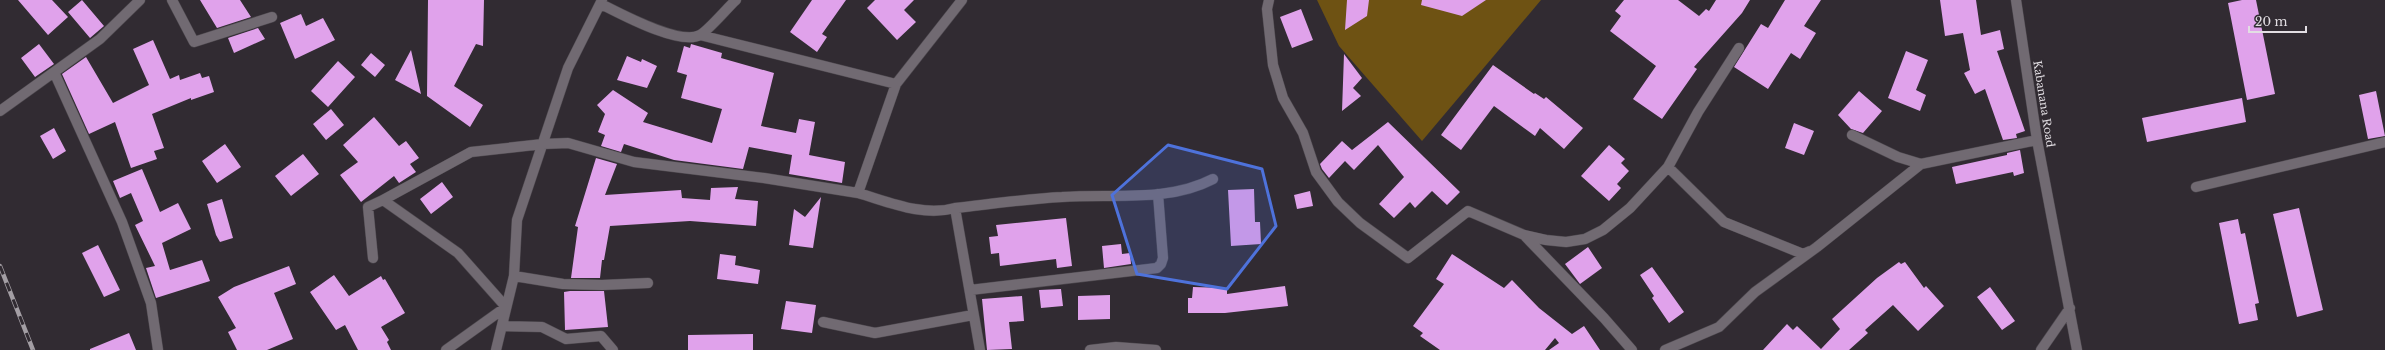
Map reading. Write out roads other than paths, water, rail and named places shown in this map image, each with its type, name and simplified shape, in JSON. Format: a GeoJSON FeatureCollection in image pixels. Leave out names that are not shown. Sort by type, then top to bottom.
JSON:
{"type":"FeatureCollection","features":[{"type":"Feature","properties":{"kind":"street"},"geometry":{"type":"LineString","coordinates":[[0,111],[100,39],[140,0]]}},
{"type":"Feature","properties":{"kind":"street"},"geometry":{"type":"LineString","coordinates":[[172,0],[194,42],[272,17]]}},
{"type":"Feature","properties":{"kind":"street"},"geometry":{"type":"LineString","coordinates":[[700,35],[736,0]]}},
{"type":"Feature","properties":{"kind":"street"},"geometry":{"type":"LineString","coordinates":[[858,193],[896,84],[962,0]]}},
{"type":"Feature","properties":{"kind":"street"},"geometry":{"type":"LineString","coordinates":[[1269,0],[1268,9],[1273,65],[1283,98],[1303,133],[1316,172],[1338,202],[1360,224],[1408,258],[1468,211],[1524,235],[1566,242],[1585,239],[1602,230],[1630,208],[1668,167],[1698,112],[1739,48]]}},
{"type":"Feature","properties":{"kind":"street","name":"Kabanana Road"},"geometry":{"type":"LineString","coordinates":[[2016,0],[2037,140],[2077,350]]}},
{"type":"Feature","properties":{"kind":"street"},"geometry":{"type":"LineString","coordinates":[[496,350],[514,276],[517,220],[568,68],[602,2],[653,28],[681,36],[700,35],[896,84]]}},
{"type":"Feature","properties":{"kind":"street"},"geometry":{"type":"LineString","coordinates":[[54,72],[122,222],[151,303],[158,350]]}},
{"type":"Feature","properties":{"kind":"street"},"geometry":{"type":"LineString","coordinates":[[1852,135],[1898,157],[1921,164]]}},
{"type":"Feature","properties":{"kind":"street"},"geometry":{"type":"LineString","coordinates":[[1665,350],[1719,327],[1755,292],[1817,247],[1921,164],[2037,140]]}},
{"type":"Feature","properties":{"kind":"street"},"geometry":{"type":"LineString","coordinates":[[2196,187],[2385,142]]}},
{"type":"Feature","properties":{"kind":"street"},"geometry":{"type":"LineString","coordinates":[[373,258],[368,207],[471,152],[543,144],[568,143],[634,162],[764,178],[858,193],[903,206],[941,212],[955,208],[1062,197],[1158,194],[1187,190],[1213,179]]}},
{"type":"Feature","properties":{"kind":"street"},"geometry":{"type":"LineString","coordinates":[[1668,167],[1724,222],[1804,254],[1817,247]]}},
{"type":"Feature","properties":{"kind":"street"},"geometry":{"type":"LineString","coordinates":[[970,290],[1156,268],[1161,264],[1163,258],[1158,194]]}},
{"type":"Feature","properties":{"kind":"street"},"geometry":{"type":"LineString","coordinates":[[383,200],[458,253],[506,308]]}},
{"type":"Feature","properties":{"kind":"street"},"geometry":{"type":"LineString","coordinates":[[955,208],[980,350]]}},
{"type":"Feature","properties":{"kind":"street"},"geometry":{"type":"LineString","coordinates":[[1524,235],[1604,318],[1632,350]]}},
{"type":"Feature","properties":{"kind":"street"},"geometry":{"type":"LineString","coordinates":[[514,276],[563,284],[648,283]]}},
{"type":"Feature","properties":{"kind":"street"},"geometry":{"type":"LineString","coordinates":[[446,350],[506,308]]}},
{"type":"Feature","properties":{"kind":"street"},"geometry":{"type":"LineString","coordinates":[[2041,350],[2070,308]]}},
{"type":"Feature","properties":{"kind":"street"},"geometry":{"type":"LineString","coordinates":[[823,322],[875,333],[973,316]]}},
{"type":"Feature","properties":{"kind":"street"},"geometry":{"type":"LineString","coordinates":[[502,326],[542,327],[566,338],[601,336],[613,350]]}},
{"type":"Feature","properties":{"kind":"street"},"geometry":{"type":"LineString","coordinates":[[1090,350],[1116,348],[1156,350]]}},
{"type":"Feature","properties":{"kind":"railway"},"geometry":{"type":"LineString","coordinates":[[0,266],[33,350]]}}]}
